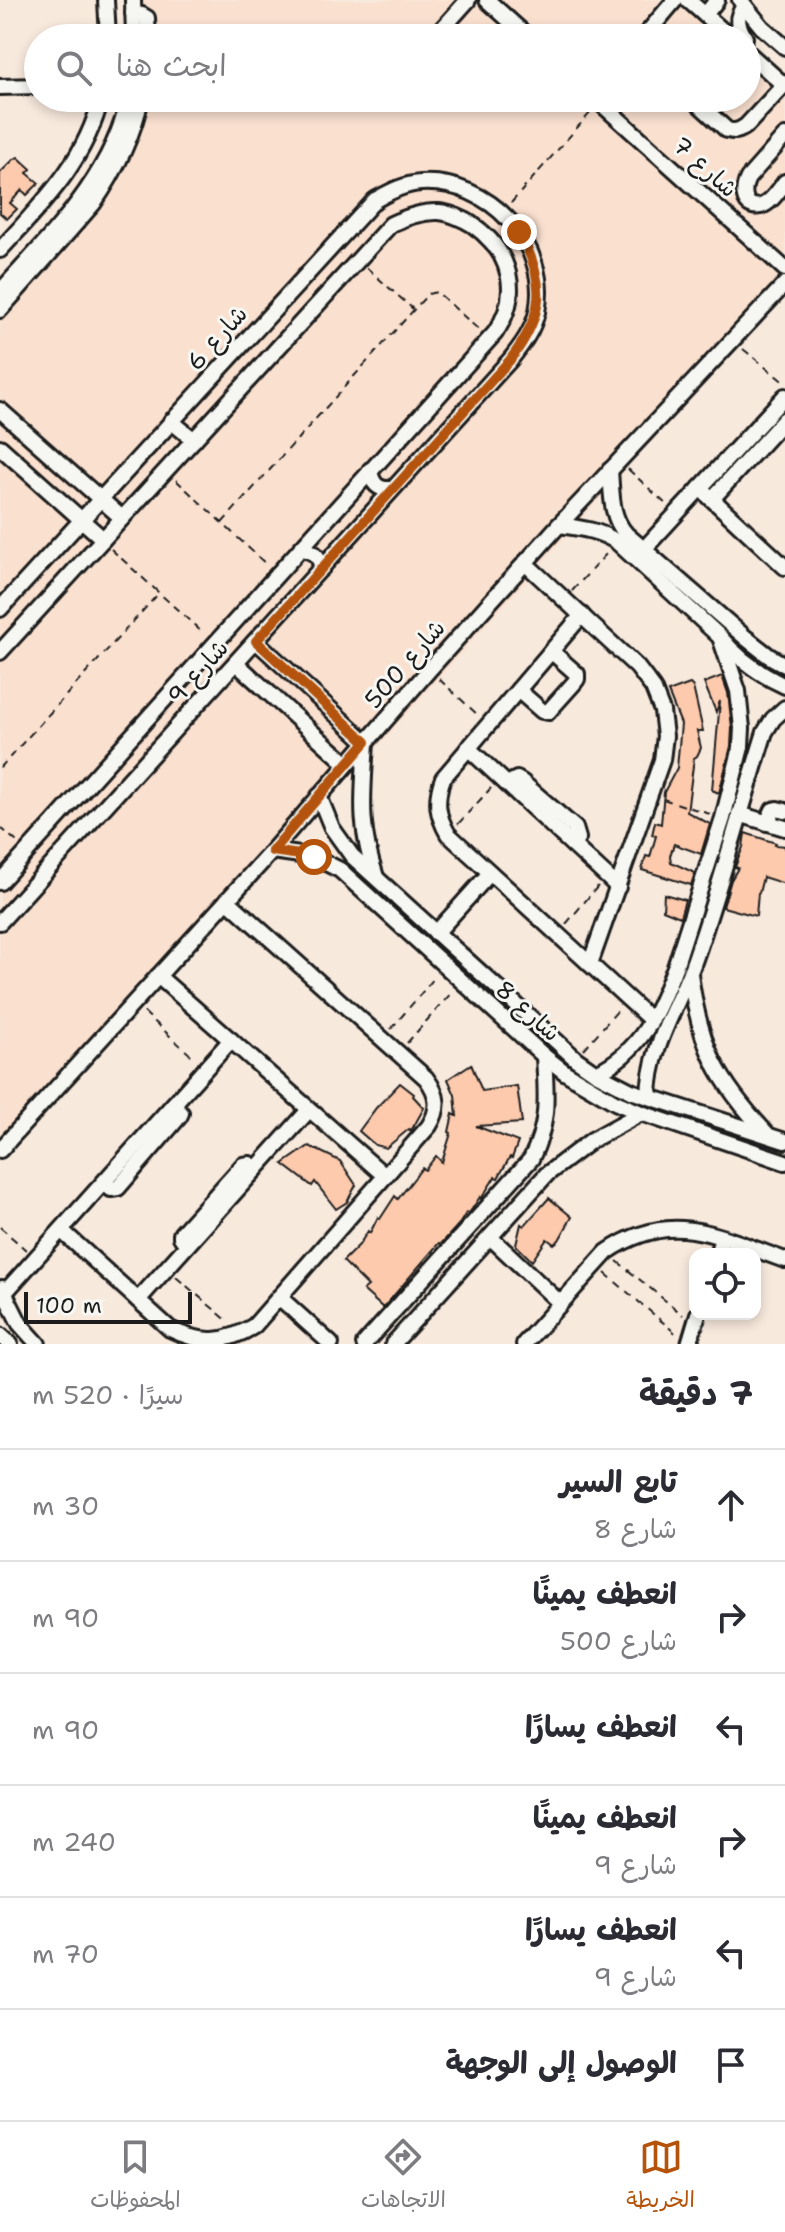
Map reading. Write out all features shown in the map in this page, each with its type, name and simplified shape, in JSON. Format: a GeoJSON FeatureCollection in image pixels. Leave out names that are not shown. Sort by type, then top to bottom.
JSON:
{"type":"FeatureCollection","features":[{"type":"Feature","properties":{"kind":"street"},"geometry":{"type":"LineString","coordinates":[[447,24],[468,0]]}},
{"type":"Feature","properties":{"kind":"street"},"geometry":{"type":"LineString","coordinates":[[487,0],[514,24]]}},
{"type":"Feature","properties":{"kind":"street"},"geometry":{"type":"LineString","coordinates":[[655,24],[675,0]]}},
{"type":"Feature","properties":{"kind":"street"},"geometry":{"type":"LineString","coordinates":[[688,0],[715,24]]}},
{"type":"Feature","properties":{"kind":"street"},"geometry":{"type":"LineString","coordinates":[[705,15],[717,0]]}},
{"type":"Feature","properties":{"kind":"street"},"geometry":{"type":"LineString","coordinates":[[738,24],[743,3]]}},
{"type":"Feature","properties":{"kind":"street"},"geometry":{"type":"LineString","coordinates":[[743,3],[760,24]]}},
{"type":"Feature","properties":{"kind":"street"},"geometry":{"type":"LineString","coordinates":[[107,24],[106,4],[133,6],[147,18],[147,24]]}},
{"type":"Feature","properties":{"kind":"street"},"geometry":{"type":"LineString","coordinates":[[761,26],[785,47]]}},
{"type":"Feature","properties":{"kind":"street"},"geometry":{"type":"LineString","coordinates":[[761,65],[785,86],[761,111]]}},
{"type":"Feature","properties":{"kind":"street"},"geometry":{"type":"LineString","coordinates":[[0,87],[24,86]]}},
{"type":"Feature","properties":{"kind":"street"},"geometry":{"type":"LineString","coordinates":[[0,250],[64,178],[85,143],[96,112]]}},
{"type":"Feature","properties":{"kind":"street"},"geometry":{"type":"LineString","coordinates":[[0,292],[84,197],[114,146],[125,112]]}},
{"type":"Feature","properties":{"kind":"street"},"geometry":{"type":"LineString","coordinates":[[0,310],[93,204],[111,176],[136,112]]}},
{"type":"Feature","properties":{"kind":"street","name":"شارع 7"},"geometry":{"type":"LineString","coordinates":[[611,112],[785,269]]}},
{"type":"Feature","properties":{"kind":"street"},"geometry":{"type":"LineString","coordinates":[[707,112],[727,130],[734,132],[746,126],[760,112]]}},
{"type":"Feature","properties":{"kind":"street"},"geometry":{"type":"LineString","coordinates":[[785,136],[748,178],[743,194],[753,206],[761,206],[785,182]]}},
{"type":"Feature","properties":{"kind":"street","name":"شارع 6"},"geometry":{"type":"LineString","coordinates":[[0,609],[375,200],[396,188],[420,183],[444,184],[467,190],[503,212]]}},
{"type":"Feature","properties":{"kind":"street"},"geometry":{"type":"LineString","coordinates":[[375,200],[391,224]]}},
{"type":"Feature","properties":{"kind":"street"},"geometry":{"type":"LineString","coordinates":[[0,652],[391,224],[414,214],[439,212],[465,219],[485,233],[503,212]]}},
{"type":"Feature","properties":{"kind":"street","name":"شارع 9"},"geometry":{"type":"LineString","coordinates":[[0,922],[527,338],[537,312],[539,284],[533,257],[503,212]]}},
{"type":"Feature","properties":{"kind":"street","name":"شارع 9"},"geometry":{"type":"LineString","coordinates":[[0,882],[502,323],[509,305],[511,285],[507,265],[497,246],[485,233]]}},
{"type":"Feature","properties":{"kind":"street","name":"شارع 500"},"geometry":{"type":"LineString","coordinates":[[0,1150],[272,851],[559,525],[785,284]]}},
{"type":"Feature","properties":{"kind":"street"},"geometry":{"type":"LineString","coordinates":[[644,549],[785,396]]}},
{"type":"Feature","properties":{"kind":"street"},"geometry":{"type":"LineString","coordinates":[[0,410],[122,518]]}},
{"type":"Feature","properties":{"kind":"street"},"geometry":{"type":"LineString","coordinates":[[712,499],[785,419]]}},
{"type":"Feature","properties":{"kind":"street"},"geometry":{"type":"LineString","coordinates":[[171,421],[194,440]]}},
{"type":"Feature","properties":{"kind":"street"},"geometry":{"type":"LineString","coordinates":[[0,447],[102,540]]}},
{"type":"Feature","properties":{"kind":"street"},"geometry":{"type":"LineString","coordinates":[[614,465],[612,504],[616,536],[735,654],[752,668],[785,686]]}},
{"type":"Feature","properties":{"kind":"street"},"geometry":{"type":"LineString","coordinates":[[370,470],[376,486],[384,490],[392,489]]}},
{"type":"Feature","properties":{"kind":"street"},"geometry":{"type":"LineString","coordinates":[[700,488],[785,567]]}},
{"type":"Feature","properties":{"kind":"street"},"geometry":{"type":"LineString","coordinates":[[559,525],[616,536],[644,549],[746,638],[785,665]]}},
{"type":"Feature","properties":{"kind":"street"},"geometry":{"type":"LineString","coordinates":[[300,549],[315,553],[322,568]]}},
{"type":"Feature","properties":{"kind":"street"},"geometry":{"type":"LineString","coordinates":[[525,563],[637,667],[653,688],[662,711],[665,736],[662,760],[590,964]]}},
{"type":"Feature","properties":{"kind":"street"},"geometry":{"type":"LineString","coordinates":[[582,615],[443,778],[437,807],[448,834],[650,1021],[664,1029]]}},
{"type":"Feature","properties":{"kind":"street"},"geometry":{"type":"LineString","coordinates":[[649,1097],[652,1062],[690,972],[724,829],[739,814],[746,767],[741,709],[720,637]]}},
{"type":"Feature","properties":{"kind":"street"},"geometry":{"type":"LineString","coordinates":[[256,641],[366,742],[362,820],[376,878]]}},
{"type":"Feature","properties":{"kind":"street"},"geometry":{"type":"LineString","coordinates":[[518,690],[542,711],[548,712],[574,683],[577,674],[551,651]]}},
{"type":"Feature","properties":{"kind":"street"},"geometry":{"type":"LineString","coordinates":[[236,663],[347,764]]}},
{"type":"Feature","properties":{"kind":"street"},"geometry":{"type":"LineString","coordinates":[[596,1073],[622,1058],[642,1036],[650,1021],[675,967],[746,767],[773,719],[785,708]]}},
{"type":"Feature","properties":{"kind":"street"},"geometry":{"type":"LineString","coordinates":[[468,748],[618,887]]}},
{"type":"Feature","properties":{"kind":"street","name":"شارع 8"},"geometry":{"type":"LineString","coordinates":[[319,796],[332,828],[352,856],[576,1059],[631,1091],[785,1141]]}},
{"type":"Feature","properties":{"kind":"street"},"geometry":{"type":"LineString","coordinates":[[767,823],[773,810],[785,811]]}},
{"type":"Feature","properties":{"kind":"street"},"geometry":{"type":"LineString","coordinates":[[739,814],[785,828]]}},
{"type":"Feature","properties":{"kind":"street","name":"شارع 8"},"geometry":{"type":"LineString","coordinates":[[272,851],[314,857],[340,870],[544,1056],[590,1089],[641,1113],[785,1162]]}},
{"type":"Feature","properties":{"kind":"street"},"geometry":{"type":"LineString","coordinates":[[436,933],[490,873]]}},
{"type":"Feature","properties":{"kind":"street"},"geometry":{"type":"LineString","coordinates":[[62,1231],[170,1329],[187,1338],[206,1342],[225,1340],[254,1326],[436,1115],[438,1102],[426,1078],[227,900]]}},
{"type":"Feature","properties":{"kind":"street"},"geometry":{"type":"LineString","coordinates":[[690,972],[701,1034],[713,1062],[729,1089],[768,1135]]}},
{"type":"Feature","properties":{"kind":"street"},"geometry":{"type":"LineString","coordinates":[[158,976],[385,1176]]}},
{"type":"Feature","properties":{"kind":"street"},"geometry":{"type":"LineString","coordinates":[[511,1025],[523,1012]]}},
{"type":"Feature","properties":{"kind":"street"},"geometry":{"type":"LineString","coordinates":[[38,1344],[20,1324],[1,1291],[62,1231],[231,1040]]}},
{"type":"Feature","properties":{"kind":"street"},"geometry":{"type":"LineString","coordinates":[[364,1344],[531,1159],[541,1140],[546,1118],[544,1056]]}},
{"type":"Feature","properties":{"kind":"street"},"geometry":{"type":"LineString","coordinates":[[138,1300],[309,1110]]}},
{"type":"Feature","properties":{"kind":"street"},"geometry":{"type":"LineString","coordinates":[[393,1344],[547,1174],[569,1156],[641,1113]]}},
{"type":"Feature","properties":{"kind":"street"},"geometry":{"type":"LineString","coordinates":[[524,1344],[607,1252],[643,1233],[663,1228],[703,1231],[785,1260]]}},
{"type":"Feature","properties":{"kind":"street"},"geometry":{"type":"LineString","coordinates":[[490,1237],[560,1303]]}},
{"type":"Feature","properties":{"kind":"street"},"geometry":{"type":"LineString","coordinates":[[719,1248],[722,1239]]}},
{"type":"Feature","properties":{"kind":"street"},"geometry":{"type":"LineString","coordinates":[[426,1276],[442,1291]]}},
{"type":"Feature","properties":{"kind":"street"},"geometry":{"type":"LineString","coordinates":[[279,1297],[331,1344]]}},
{"type":"Feature","properties":{"kind":"street"},"geometry":{"type":"LineString","coordinates":[[689,1344],[696,1320]]}},
{"type":"Feature","properties":{"kind":"street"},"geometry":{"type":"LineString","coordinates":[[0,1335],[10,1344]]}},
{"type":"Feature","properties":{"kind":"path"},"geometry":{"type":"LineString","coordinates":[[503,212],[588,112]]}},
{"type":"Feature","properties":{"kind":"path"},"geometry":{"type":"LineString","coordinates":[[357,259],[414,310]]}},
{"type":"Feature","properties":{"kind":"path"},"geometry":{"type":"LineString","coordinates":[[222,523],[428,294],[437,292],[489,339]]}},
{"type":"Feature","properties":{"kind":"path"},"geometry":{"type":"LineString","coordinates":[[733,341],[785,384]]}},
{"type":"Feature","properties":{"kind":"path"},"geometry":{"type":"LineString","coordinates":[[614,465],[676,514]]}},
{"type":"Feature","properties":{"kind":"path"},"geometry":{"type":"LineString","coordinates":[[166,471],[277,574]]}},
{"type":"Feature","properties":{"kind":"path"},"geometry":{"type":"LineString","coordinates":[[564,599],[616,536]]}},
{"type":"Feature","properties":{"kind":"path"},"geometry":{"type":"LineString","coordinates":[[102,540],[214,644]]}},
{"type":"Feature","properties":{"kind":"path"},"geometry":{"type":"LineString","coordinates":[[0,768],[159,593]]}},
{"type":"Feature","properties":{"kind":"path"},"geometry":{"type":"LineString","coordinates":[[429,670],[488,725]]}},
{"type":"Feature","properties":{"kind":"path"},"geometry":{"type":"LineString","coordinates":[[448,834],[504,781]]}},
{"type":"Feature","properties":{"kind":"path"},"geometry":{"type":"LineString","coordinates":[[650,795],[724,829]]}},
{"type":"Feature","properties":{"kind":"path"},"geometry":{"type":"LineString","coordinates":[[0,827],[27,852]]}},
{"type":"Feature","properties":{"kind":"path"},"geometry":{"type":"LineString","coordinates":[[558,934],[606,876]]}},
{"type":"Feature","properties":{"kind":"path"},"geometry":{"type":"LineString","coordinates":[[382,1039],[445,966]]}},
{"type":"Feature","properties":{"kind":"path"},"geometry":{"type":"LineString","coordinates":[[398,1053],[462,981]]}},
{"type":"Feature","properties":{"kind":"path"},"geometry":{"type":"LineString","coordinates":[[576,1059],[628,999]]}},
{"type":"Feature","properties":{"kind":"path"},"geometry":{"type":"LineString","coordinates":[[134,1003],[206,1069]]}},
{"type":"Feature","properties":{"kind":"path"},"geometry":{"type":"LineString","coordinates":[[0,1227],[36,1258]]}},
{"type":"Feature","properties":{"kind":"path"},"geometry":{"type":"LineString","coordinates":[[607,1252],[689,1314]]}},
{"type":"Feature","properties":{"kind":"path"},"geometry":{"type":"LineString","coordinates":[[595,1264],[689,1344]]}},
{"type":"Feature","properties":{"kind":"path"},"geometry":{"type":"LineString","coordinates":[[166,1269],[242,1333]]}},
{"type":"Feature","properties":{"kind":"shaded area"},"geometry":{"type":"Polygon","coordinates":[[[129,0],[695,0],[722,24],[130,24],[129,0]]]}},
{"type":"Feature","properties":{"kind":"shaded area"},"geometry":{"type":"Polygon","coordinates":[[[761,60],[785,81],[785,291],[306,826],[0,1155],[0,282],[82,187],[111,134],[118,112],[761,112],[761,60]]]}},
{"type":"Feature","properties":{"kind":"building"},"geometry":{"type":"Polygon","coordinates":[[[18,157],[31,169],[27,173],[39,183],[27,195],[22,190],[10,203],[17,209],[7,219],[0,213],[0,173],[18,157]]]}},
{"type":"Feature","properties":{"kind":"building"},"geometry":{"type":"Polygon","coordinates":[[[722,676],[728,693],[732,728],[731,746],[719,793],[712,790],[720,701],[716,712],[704,683],[722,676]]]}},
{"type":"Feature","properties":{"kind":"building"},"geometry":{"type":"Polygon","coordinates":[[[690,684],[703,731],[697,731],[701,748],[694,758],[687,812],[710,824],[701,854],[674,844],[670,856],[671,862],[695,873],[691,885],[642,870],[646,856],[650,857],[656,836],[652,835],[655,822],[661,824],[664,792],[677,768],[681,724],[668,692],[690,684]]]}},
{"type":"Feature","properties":{"kind":"building"},"geometry":{"type":"Polygon","coordinates":[[[745,833],[785,846],[785,884],[763,877],[756,916],[723,907],[738,868],[735,867],[745,833]]]}},
{"type":"Feature","properties":{"kind":"building"},"geometry":{"type":"Polygon","coordinates":[[[664,894],[685,900],[680,917],[663,910],[664,894]]]}},
{"type":"Feature","properties":{"kind":"building"},"geometry":{"type":"Polygon","coordinates":[[[471,1064],[482,1091],[517,1086],[522,1123],[476,1126],[518,1142],[512,1158],[481,1199],[383,1308],[363,1290],[368,1286],[343,1261],[368,1231],[370,1233],[395,1196],[398,1199],[422,1168],[425,1170],[436,1156],[442,1162],[453,1114],[457,1116],[455,1095],[448,1079],[471,1064]]]}},
{"type":"Feature","properties":{"kind":"building"},"geometry":{"type":"Polygon","coordinates":[[[400,1083],[414,1094],[424,1108],[411,1131],[409,1129],[386,1148],[375,1145],[359,1131],[400,1083]]]}},
{"type":"Feature","properties":{"kind":"building"},"geometry":{"type":"Polygon","coordinates":[[[309,1146],[340,1161],[356,1185],[347,1202],[336,1209],[315,1182],[312,1186],[283,1164],[309,1146]]]}},
{"type":"Feature","properties":{"kind":"building"},"geometry":{"type":"Polygon","coordinates":[[[549,1198],[572,1217],[559,1240],[554,1244],[547,1239],[532,1261],[516,1245],[521,1224],[524,1226],[549,1198]]]}},
{"type":"Feature","properties":{"kind":"route"},"geometry":{"type":"LineString","coordinates":[[314,857],[272,851],[366,742],[256,641],[527,338],[537,312],[539,284],[533,257],[519,232]]}}]}
